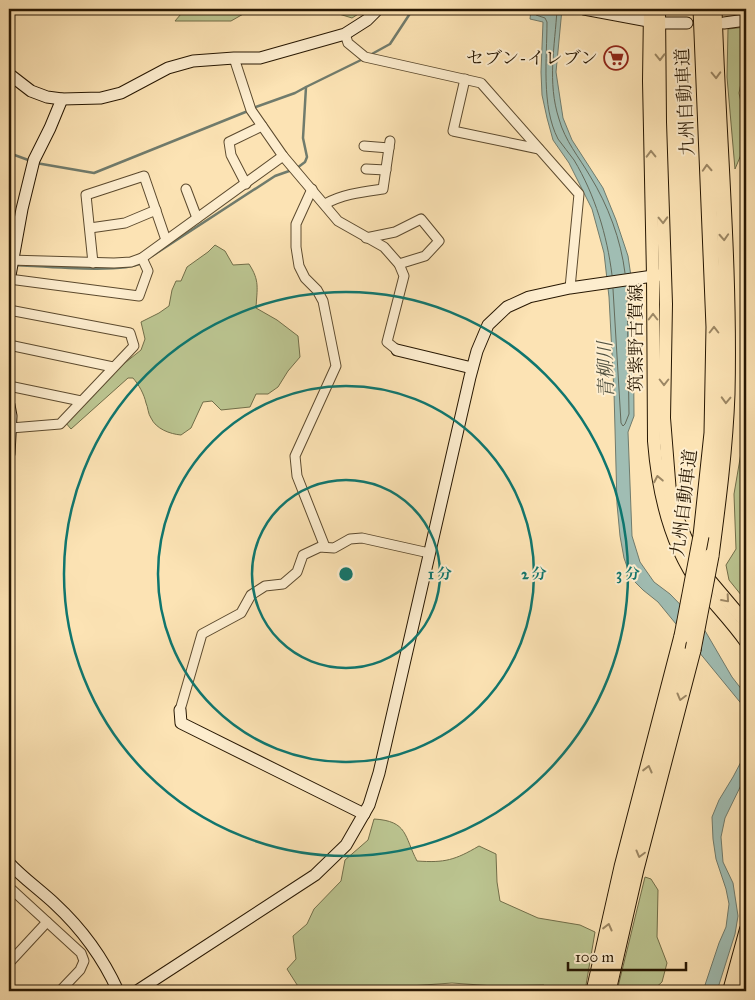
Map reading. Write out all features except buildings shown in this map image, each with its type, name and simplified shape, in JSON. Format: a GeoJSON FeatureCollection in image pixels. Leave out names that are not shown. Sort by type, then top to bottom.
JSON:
{"type":"FeatureCollection","features":[{"type":"Feature","properties":{"kind":"highway","name":"九州自動車道"},"geometry":{"type":"LineString","coordinates":[[594,991],[622,866],[682,636],[701,536],[712,433],[714,327],[700,9]]}},
{"type":"Feature","properties":{"kind":"highway","name":"九州自動車道"},"geometry":{"type":"LineString","coordinates":[[608,991],[636,869],[693,650],[712,556],[725,436],[727,374],[726,267],[714,9]]}},
{"type":"Feature","properties":{"kind":"main road","name":"筑紫野古賀線"},"geometry":{"type":"LineString","coordinates":[[659,9],[653,17],[660,132],[659,276],[654,441],[656,468],[668,524],[678,548],[699,585],[746,642]]}},
{"type":"Feature","properties":{"kind":"main road","name":"筑紫野古賀線"},"geometry":{"type":"LineString","coordinates":[[659,276],[665,440],[670,493],[674,510],[691,550],[703,572],[746,623]]}},
{"type":"Feature","properties":{"kind":"main road"},"geometry":{"type":"LineString","coordinates":[[729,991],[746,929]]}},
{"type":"Feature","properties":{"kind":"main road"},"geometry":{"type":"LineString","coordinates":[[738,991],[746,965]]}},
{"type":"Feature","properties":{"kind":"street"},"geometry":{"type":"LineString","coordinates":[[9,74],[31,91],[47,97],[62,99],[101,98],[121,93],[168,68],[193,61],[260,58],[345,34],[367,20],[378,9]]}},
{"type":"Feature","properties":{"kind":"street"},"geometry":{"type":"LineString","coordinates":[[584,9],[688,23]]}},
{"type":"Feature","properties":{"kind":"street"},"geometry":{"type":"LineString","coordinates":[[724,23],[746,20]]}},
{"type":"Feature","properties":{"kind":"street"},"geometry":{"type":"LineString","coordinates":[[345,34],[348,43],[365,58],[481,83],[579,194],[570,288]]}},
{"type":"Feature","properties":{"kind":"street"},"geometry":{"type":"LineString","coordinates":[[234,58],[251,110],[283,156],[338,221],[384,247],[399,264],[404,276],[387,342],[397,350],[472,368]]}},
{"type":"Feature","properties":{"kind":"street"},"geometry":{"type":"LineString","coordinates":[[465,79],[453,131],[539,149]]}},
{"type":"Feature","properties":{"kind":"street"},"geometry":{"type":"LineString","coordinates":[[62,99],[34,160],[11,260],[9,280],[139,296],[148,271],[142,258]]}},
{"type":"Feature","properties":{"kind":"street"},"geometry":{"type":"LineString","coordinates":[[246,184],[231,155],[229,142],[262,126]]}},
{"type":"Feature","properties":{"kind":"street"},"geometry":{"type":"LineString","coordinates":[[325,204],[347,194],[383,189],[390,145],[364,146]]}},
{"type":"Feature","properties":{"kind":"street"},"geometry":{"type":"LineString","coordinates":[[11,260],[93,263],[131,262],[142,258],[283,156]]}},
{"type":"Feature","properties":{"kind":"street"},"geometry":{"type":"LineString","coordinates":[[366,169],[386,170]]}},
{"type":"Feature","properties":{"kind":"street"},"geometry":{"type":"LineString","coordinates":[[93,263],[86,195],[144,176],[166,240]]}},
{"type":"Feature","properties":{"kind":"street"},"geometry":{"type":"LineString","coordinates":[[186,189],[197,218]]}},
{"type":"Feature","properties":{"kind":"street"},"geometry":{"type":"LineString","coordinates":[[312,189],[296,224],[296,247],[299,266],[305,278],[317,290],[323,301],[336,366],[295,456],[295,466],[297,476],[325,547]]}},
{"type":"Feature","properties":{"kind":"street"},"geometry":{"type":"LineString","coordinates":[[90,228],[125,223],[156,210]]}},
{"type":"Feature","properties":{"kind":"street"},"geometry":{"type":"LineString","coordinates":[[366,238],[395,232],[421,219],[439,241],[425,256],[399,264]]}},
{"type":"Feature","properties":{"kind":"street"},"geometry":{"type":"LineString","coordinates":[[137,991],[314,875],[346,845],[369,805],[379,773],[472,368],[488,325],[507,307],[529,297],[570,288],[659,276]]}},
{"type":"Feature","properties":{"kind":"street"},"geometry":{"type":"LineString","coordinates":[[9,310],[130,333],[134,346],[60,424],[11,428]]}},
{"type":"Feature","properties":{"kind":"street"},"geometry":{"type":"LineString","coordinates":[[9,345],[113,367]]}},
{"type":"Feature","properties":{"kind":"street"},"geometry":{"type":"LineString","coordinates":[[9,386],[82,401]]}},
{"type":"Feature","properties":{"kind":"street"},"geometry":{"type":"LineString","coordinates":[[9,405],[11,416],[9,447]]}},
{"type":"Feature","properties":{"kind":"street"},"geometry":{"type":"LineString","coordinates":[[364,814],[187,726],[181,722],[180,710],[202,634],[241,613],[251,595],[265,586],[283,584],[297,572],[303,556],[320,547],[334,548],[350,539],[362,538],[429,553]]}},
{"type":"Feature","properties":{"kind":"street"},"geometry":{"type":"LineString","coordinates":[[9,863],[79,928],[109,971],[118,991]]}},
{"type":"Feature","properties":{"kind":"street"},"geometry":{"type":"LineString","coordinates":[[9,887],[81,953],[84,961],[80,970],[60,991]]}},
{"type":"Feature","properties":{"kind":"street"},"geometry":{"type":"LineString","coordinates":[[9,963],[47,922]]}},
{"type":"Feature","properties":{"kind":"green space"},"geometry":{"type":"Polygon","coordinates":[[[177,9],[252,9],[231,21],[175,21],[181,14],[177,9]]]}},
{"type":"Feature","properties":{"kind":"green space"},"geometry":{"type":"Polygon","coordinates":[[[331,9],[366,9],[352,18],[331,9]]]}},
{"type":"Feature","properties":{"kind":"green space"},"geometry":{"type":"Polygon","coordinates":[[[746,27],[746,59],[739,93],[745,122],[743,150],[735,169],[727,77],[728,29],[746,27]]]}},
{"type":"Feature","properties":{"kind":"green space"},"geometry":{"type":"Polygon","coordinates":[[[215,245],[225,251],[233,265],[249,264],[256,280],[256,308],[277,320],[298,336],[300,357],[278,387],[268,394],[256,394],[250,407],[221,410],[212,401],[203,402],[191,428],[181,435],[168,432],[153,422],[139,387],[133,378],[128,378],[71,429],[65,422],[111,374],[141,350],[145,339],[141,322],[169,306],[176,281],[181,281],[187,267],[215,245]]]}},
{"type":"Feature","properties":{"kind":"green space"},"geometry":{"type":"Polygon","coordinates":[[[742,447],[746,447],[746,601],[729,580],[726,565],[736,549],[734,494],[742,447]]]}},
{"type":"Feature","properties":{"kind":"green space"},"geometry":{"type":"Polygon","coordinates":[[[374,819],[385,820],[399,827],[407,837],[417,861],[449,860],[479,846],[496,854],[500,901],[538,918],[580,925],[595,932],[585,991],[548,991],[544,985],[494,986],[452,983],[343,988],[334,991],[301,991],[287,969],[296,959],[293,936],[307,924],[314,909],[341,881],[345,860],[368,840],[374,819]]]}},
{"type":"Feature","properties":{"kind":"green space"},"geometry":{"type":"Polygon","coordinates":[[[645,877],[651,879],[658,890],[657,937],[667,963],[662,982],[652,991],[617,991],[645,877]]]}},
{"type":"Feature","properties":{"kind":"water"},"geometry":{"type":"Polygon","coordinates":[[[531,9],[562,9],[556,72],[563,118],[572,140],[603,188],[628,256],[633,290],[634,416],[628,432],[632,536],[640,562],[654,582],[670,594],[704,629],[732,677],[746,695],[746,719],[744,707],[658,602],[631,578],[624,558],[617,504],[614,392],[609,297],[604,253],[592,209],[569,163],[553,140],[542,95],[543,22],[530,19],[531,9]]]}},
{"type":"Feature","properties":{"kind":"water"},"geometry":{"type":"Polygon","coordinates":[[[746,728],[746,775],[725,818],[721,837],[723,862],[733,883],[738,916],[735,934],[717,991],[703,991],[726,927],[729,904],[716,859],[712,817],[719,800],[742,760],[746,728]]]}},
{"type":"Feature","properties":{"kind":"waterway"},"geometry":{"type":"LineString","coordinates":[[370,55],[390,44],[413,9]]}},
{"type":"Feature","properties":{"kind":"waterway"},"geometry":{"type":"LineString","coordinates":[[509,9],[532,13]]}},
{"type":"Feature","properties":{"kind":"waterway"},"geometry":{"type":"LineString","coordinates":[[297,168],[305,162],[307,157],[303,138],[306,87],[363,59]]}},
{"type":"Feature","properties":{"kind":"waterway"},"geometry":{"type":"LineString","coordinates":[[253,108],[295,93],[306,87]]}},
{"type":"Feature","properties":{"kind":"waterway"},"geometry":{"type":"LineString","coordinates":[[36,163],[94,173],[248,111]]}},
{"type":"Feature","properties":{"kind":"waterway"},"geometry":{"type":"LineString","coordinates":[[9,153],[31,161]]}},
{"type":"Feature","properties":{"kind":"waterway"},"geometry":{"type":"LineString","coordinates":[[152,256],[275,176],[292,170]]}},
{"type":"Feature","properties":{"kind":"waterway"},"geometry":{"type":"LineString","coordinates":[[15,265],[100,269],[132,266],[141,263]]}},
{"type":"Feature","properties":{"kind":"place","name":"セブン-イレブン"},"geometry":{"type":"Point","coordinates":[616,58]}},
{"type":"Feature","properties":{"kind":"water label","name":"青柳川"},"geometry":{"type":"Point","coordinates":[605,370]}}]}
